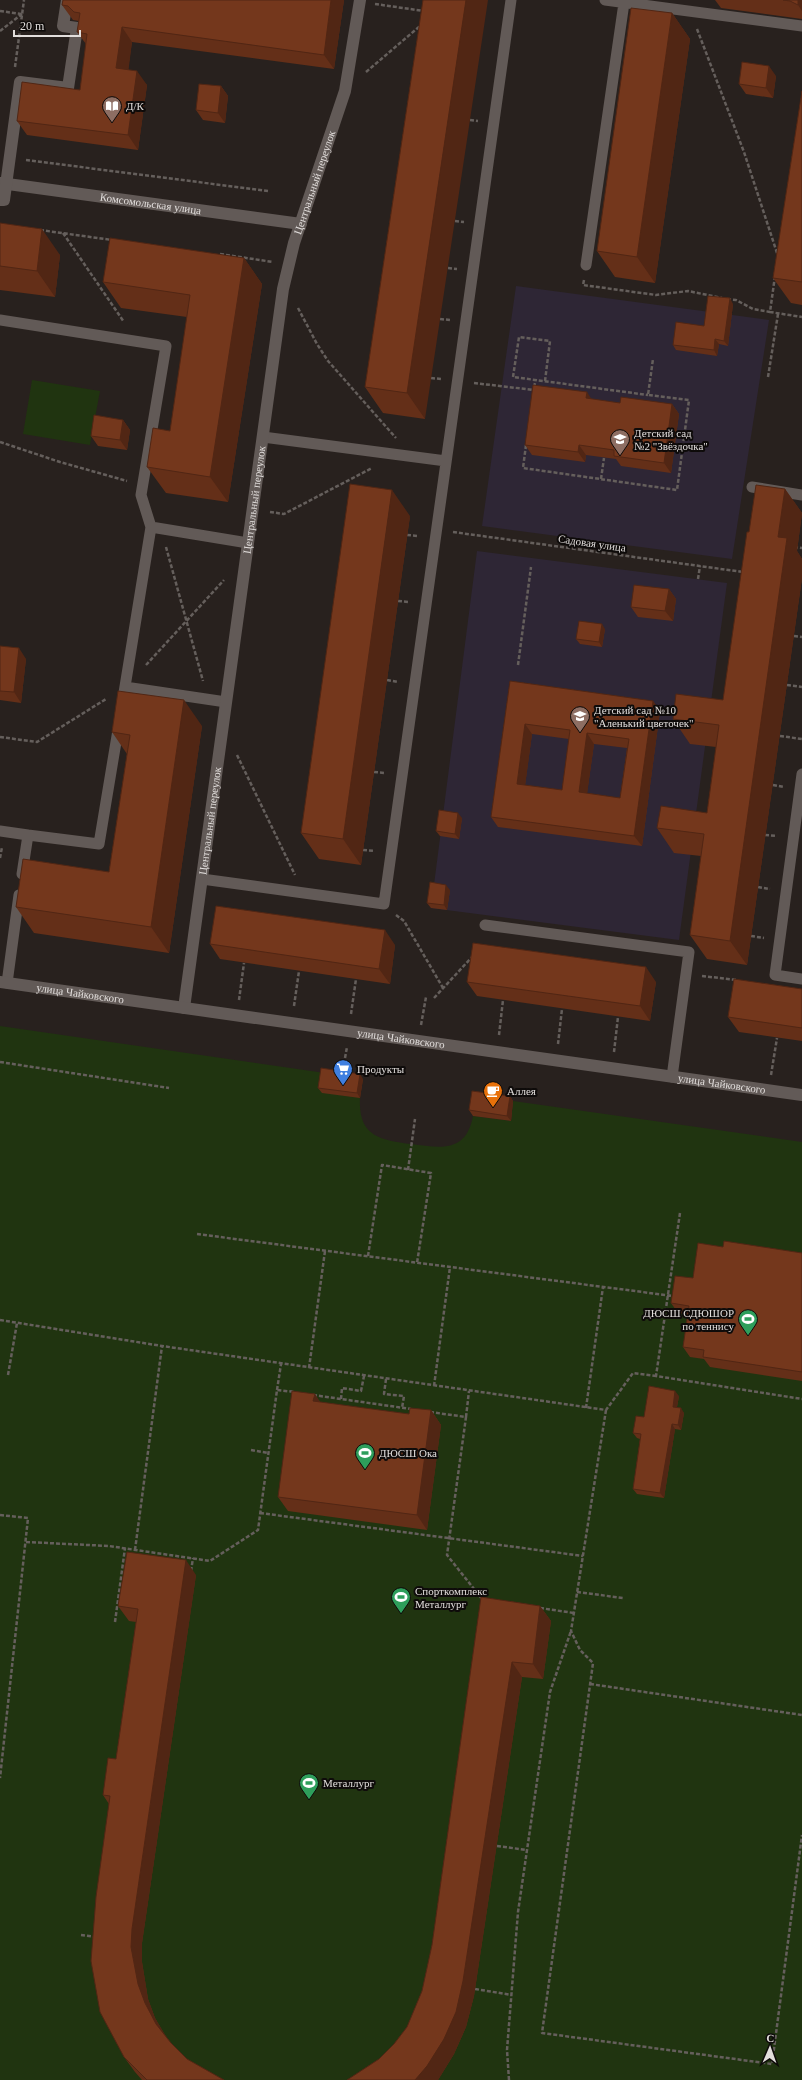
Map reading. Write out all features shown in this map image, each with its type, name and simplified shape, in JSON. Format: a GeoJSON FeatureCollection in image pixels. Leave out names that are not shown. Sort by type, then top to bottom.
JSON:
{"type":"FeatureCollection","features":[{"type":"Feature","properties":{"kind":"street"},"geometry":{"type":"LineString","coordinates":[[0,200],[4,200],[3,184],[10,158],[20,82],[68,88],[77,28],[63,26],[66,0]]}},
{"type":"Feature","properties":{"kind":"street","name":"Центральный переулок"},"geometry":{"type":"LineString","coordinates":[[184,1008],[287,268],[345,92],[360,1]]}},
{"type":"Feature","properties":{"kind":"street","name":"Комсомольская улица"},"geometry":{"type":"LineString","coordinates":[[3,184],[301,224]]}},
{"type":"Feature","properties":{"kind":"street","name":"улица Чайковского"},"geometry":{"type":"LineString","coordinates":[[4,983],[802,1095]]}},
{"type":"Feature","properties":{"kind":"lane"},"geometry":{"type":"LineString","coordinates":[[202,879],[384,904],[511,0]]}},
{"type":"Feature","properties":{"kind":"lane"},"geometry":{"type":"LineString","coordinates":[[605,0],[802,26]]}},
{"type":"Feature","properties":{"kind":"lane"},"geometry":{"type":"LineString","coordinates":[[586,265],[624,3]]}},
{"type":"Feature","properties":{"kind":"lane"},"geometry":{"type":"LineString","coordinates":[[0,320],[166,346],[141,495],[156,528],[125,687],[99,844],[0,831]]}},
{"type":"Feature","properties":{"kind":"lane"},"geometry":{"type":"LineString","coordinates":[[263,437],[446,461]]}},
{"type":"Feature","properties":{"kind":"lane"},"geometry":{"type":"LineString","coordinates":[[752,487],[802,495]]}},
{"type":"Feature","properties":{"kind":"lane"},"geometry":{"type":"LineString","coordinates":[[156,528],[248,542]]}},
{"type":"Feature","properties":{"kind":"lane"},"geometry":{"type":"LineString","coordinates":[[125,687],[226,702]]}},
{"type":"Feature","properties":{"kind":"lane"},"geometry":{"type":"LineString","coordinates":[[802,774],[775,975],[802,979]]}},
{"type":"Feature","properties":{"kind":"lane"},"geometry":{"type":"LineString","coordinates":[[4,983],[28,835]]}},
{"type":"Feature","properties":{"kind":"lane"},"geometry":{"type":"LineString","coordinates":[[485,925],[689,952],[672,1077]]}},
{"type":"Feature","properties":{"kind":"path"},"geometry":{"type":"LineString","coordinates":[[360,1],[429,11]]}},
{"type":"Feature","properties":{"kind":"path"},"geometry":{"type":"LineString","coordinates":[[0,11],[22,14],[0,31]]}},
{"type":"Feature","properties":{"kind":"path"},"geometry":{"type":"LineString","coordinates":[[690,12],[744,152],[778,256],[777,263]]}},
{"type":"Feature","properties":{"kind":"path"},"geometry":{"type":"LineString","coordinates":[[345,92],[373,64],[425,22]]}},
{"type":"Feature","properties":{"kind":"path"},"geometry":{"type":"LineString","coordinates":[[10,158],[268,191]]}},
{"type":"Feature","properties":{"kind":"path"},"geometry":{"type":"LineString","coordinates":[[40,230],[117,240]]}},
{"type":"Feature","properties":{"kind":"path"},"geometry":{"type":"LineString","coordinates":[[63,233],[137,341]]}},
{"type":"Feature","properties":{"kind":"path"},"geometry":{"type":"LineString","coordinates":[[216,254],[270,261]]}},
{"type":"Feature","properties":{"kind":"path"},"geometry":{"type":"LineString","coordinates":[[586,265],[583,285],[656,295],[688,291],[736,300],[753,309],[802,317]]}},
{"type":"Feature","properties":{"kind":"path"},"geometry":{"type":"LineString","coordinates":[[770,312],[776,270]]}},
{"type":"Feature","properties":{"kind":"path"},"geometry":{"type":"LineString","coordinates":[[298,307],[317,344],[328,361],[414,457]]}},
{"type":"Feature","properties":{"kind":"path"},"geometry":{"type":"LineString","coordinates":[[768,377],[778,314]]}},
{"type":"Feature","properties":{"kind":"path"},"geometry":{"type":"LineString","coordinates":[[528,437],[523,468],[677,490],[689,400],[536,380],[513,376],[519,337],[550,341],[545,381]]}},
{"type":"Feature","properties":{"kind":"path"},"geometry":{"type":"LineString","coordinates":[[648,395],[653,359]]}},
{"type":"Feature","properties":{"kind":"path"},"geometry":{"type":"LineString","coordinates":[[533,398],[536,380]]}},
{"type":"Feature","properties":{"kind":"path"},"geometry":{"type":"LineString","coordinates":[[457,381],[534,390]]}},
{"type":"Feature","properties":{"kind":"path"},"geometry":{"type":"LineString","coordinates":[[0,442],[60,462],[143,485]]}},
{"type":"Feature","properties":{"kind":"path"},"geometry":{"type":"LineString","coordinates":[[253,509],[284,514],[398,455]]}},
{"type":"Feature","properties":{"kind":"path"},"geometry":{"type":"LineString","coordinates":[[601,479],[604,458]]}},
{"type":"Feature","properties":{"kind":"path"},"geometry":{"type":"LineString","coordinates":[[156,528],[187,622],[208,699]]}},
{"type":"Feature","properties":{"kind":"path","name":"Садовая улица"},"geometry":{"type":"LineString","coordinates":[[436,530],[746,572]]}},
{"type":"Feature","properties":{"kind":"path"},"geometry":{"type":"LineString","coordinates":[[787,546],[802,548]]}},
{"type":"Feature","properties":{"kind":"path"},"geometry":{"type":"LineString","coordinates":[[698,579],[700,566]]}},
{"type":"Feature","properties":{"kind":"path"},"geometry":{"type":"LineString","coordinates":[[518,665],[531,567]]}},
{"type":"Feature","properties":{"kind":"path"},"geometry":{"type":"LineString","coordinates":[[145,665],[187,622],[224,580]]}},
{"type":"Feature","properties":{"kind":"path"},"geometry":{"type":"LineString","coordinates":[[794,636],[802,637]]}},
{"type":"Feature","properties":{"kind":"path"},"geometry":{"type":"LineString","coordinates":[[787,685],[802,687]]}},
{"type":"Feature","properties":{"kind":"path"},"geometry":{"type":"LineString","coordinates":[[0,737],[37,742],[125,687]]}},
{"type":"Feature","properties":{"kind":"path"},"geometry":{"type":"LineString","coordinates":[[780,736],[802,739]]}},
{"type":"Feature","properties":{"kind":"path"},"geometry":{"type":"LineString","coordinates":[[236,754],[304,894]]}},
{"type":"Feature","properties":{"kind":"path"},"geometry":{"type":"LineString","coordinates":[[384,904],[404,921],[443,988]]}},
{"type":"Feature","properties":{"kind":"path"},"geometry":{"type":"LineString","coordinates":[[434,998],[474,954]]}},
{"type":"Feature","properties":{"kind":"path"},"geometry":{"type":"LineString","coordinates":[[236,1016],[244,963]]}},
{"type":"Feature","properties":{"kind":"path"},"geometry":{"type":"LineString","coordinates":[[292,1024],[299,971]]}},
{"type":"Feature","properties":{"kind":"path"},"geometry":{"type":"LineString","coordinates":[[686,974],[740,980]]}},
{"type":"Feature","properties":{"kind":"path"},"geometry":{"type":"LineString","coordinates":[[419,1041],[426,996]]}},
{"type":"Feature","properties":{"kind":"path"},"geometry":{"type":"LineString","coordinates":[[497,1052],[504,1000]]}},
{"type":"Feature","properties":{"kind":"path"},"geometry":{"type":"LineString","coordinates":[[556,1060],[562,1009]]}},
{"type":"Feature","properties":{"kind":"path"},"geometry":{"type":"LineString","coordinates":[[612,1069],[618,1016]]}},
{"type":"Feature","properties":{"kind":"path"},"geometry":{"type":"LineString","coordinates":[[769,1091],[777,1038]]}},
{"type":"Feature","properties":{"kind":"path"},"geometry":{"type":"LineString","coordinates":[[0,1062],[169,1088]]}},
{"type":"Feature","properties":{"kind":"path"},"geometry":{"type":"LineString","coordinates":[[408,1170],[415,1119]]}},
{"type":"Feature","properties":{"kind":"path"},"geometry":{"type":"LineString","coordinates":[[368,1256],[382,1166],[430,1174],[417,1263]]}},
{"type":"Feature","properties":{"kind":"path"},"geometry":{"type":"LineString","coordinates":[[656,1376],[680,1214]]}},
{"type":"Feature","properties":{"kind":"path"},"geometry":{"type":"LineString","coordinates":[[197,1234],[680,1297]]}},
{"type":"Feature","properties":{"kind":"path"},"geometry":{"type":"LineString","coordinates":[[309,1368],[326,1251]]}},
{"type":"Feature","properties":{"kind":"path"},"geometry":{"type":"LineString","coordinates":[[434,1386],[450,1267]]}},
{"type":"Feature","properties":{"kind":"path"},"geometry":{"type":"LineString","coordinates":[[586,1408],[603,1287]]}},
{"type":"Feature","properties":{"kind":"path"},"geometry":{"type":"LineString","coordinates":[[0,1320],[281,1364],[606,1410]]}},
{"type":"Feature","properties":{"kind":"path"},"geometry":{"type":"LineString","coordinates":[[8,1375],[17,1323]]}},
{"type":"Feature","properties":{"kind":"path"},"geometry":{"type":"LineString","coordinates":[[135,1550],[162,1346]]}},
{"type":"Feature","properties":{"kind":"path"},"geometry":{"type":"LineString","coordinates":[[26,1542],[125,1548],[210,1561],[258,1530],[281,1364]]}},
{"type":"Feature","properties":{"kind":"path"},"geometry":{"type":"LineString","coordinates":[[509,2080],[507,2050],[518,1912],[550,1692],[571,1631],[606,1410],[633,1373],[802,1399]]}},
{"type":"Feature","properties":{"kind":"path"},"geometry":{"type":"LineString","coordinates":[[341,1399],[342,1388],[361,1390],[364,1376]]}},
{"type":"Feature","properties":{"kind":"path"},"geometry":{"type":"LineString","coordinates":[[386,1379],[384,1394],[404,1396],[402,1408]]}},
{"type":"Feature","properties":{"kind":"path"},"geometry":{"type":"LineString","coordinates":[[277,1390],[298,1393]]}},
{"type":"Feature","properties":{"kind":"path"},"geometry":{"type":"LineString","coordinates":[[469,1391],[447,1555],[483,1600],[490,1600]]}},
{"type":"Feature","properties":{"kind":"path"},"geometry":{"type":"LineString","coordinates":[[306,1394],[416,1410]]}},
{"type":"Feature","properties":{"kind":"path"},"geometry":{"type":"LineString","coordinates":[[370,1410],[371,1403]]}},
{"type":"Feature","properties":{"kind":"path"},"geometry":{"type":"LineString","coordinates":[[424,1411],[466,1417]]}},
{"type":"Feature","properties":{"kind":"path"},"geometry":{"type":"LineString","coordinates":[[251,1450],[268,1453]]}},
{"type":"Feature","properties":{"kind":"path"},"geometry":{"type":"LineString","coordinates":[[260,1513],[583,1556]]}},
{"type":"Feature","properties":{"kind":"path"},"geometry":{"type":"LineString","coordinates":[[0,1515],[28,1518],[0,1778]]}},
{"type":"Feature","properties":{"kind":"path"},"geometry":{"type":"LineString","coordinates":[[115,1622],[125,1548]]}},
{"type":"Feature","properties":{"kind":"path"},"geometry":{"type":"LineString","coordinates":[[191,1574],[193,1558]]}},
{"type":"Feature","properties":{"kind":"path"},"geometry":{"type":"LineString","coordinates":[[577,1592],[623,1598]]}},
{"type":"Feature","properties":{"kind":"path"},"geometry":{"type":"LineString","coordinates":[[536,1607],[574,1613]]}},
{"type":"Feature","properties":{"kind":"path"},"geometry":{"type":"LineString","coordinates":[[571,1631],[580,1650],[593,1663],[542,2033],[772,2064],[802,1835]]}},
{"type":"Feature","properties":{"kind":"path"},"geometry":{"type":"LineString","coordinates":[[590,1684],[802,1715]]}},
{"type":"Feature","properties":{"kind":"path"},"geometry":{"type":"LineString","coordinates":[[497,1846],[527,1850]]}},
{"type":"Feature","properties":{"kind":"path"},"geometry":{"type":"LineString","coordinates":[[81,1935],[103,1938]]}},
{"type":"Feature","properties":{"kind":"path"},"geometry":{"type":"LineString","coordinates":[[475,1989],[512,1994]]}},
{"type":"Feature","properties":{"kind":"shaded area","name":"Детский сад №2 \"Звёздочка\""},"geometry":{"type":"Polygon","coordinates":[[[516,286],[769,320],[732,559],[482,526],[516,286]]]}},
{"type":"Feature","properties":{"kind":"shaded area","name":"Детский сад №10 \"Аленький цветочек\""},"geometry":{"type":"Polygon","coordinates":[[[477,551],[727,583],[679,940],[431,908],[477,551]]]}},
{"type":"Feature","properties":{"kind":"green space"},"geometry":{"type":"Polygon","coordinates":[[[32,380],[100,391],[90,445],[23,434],[32,380]]]}},
{"type":"Feature","properties":{"kind":"green space","name":"Спорткомплекс Металлург"},"geometry":{"type":"Polygon","coordinates":[[[0,1026],[325,1073],[360,1098],[360,1111],[363,1121],[373,1134],[390,1140],[432,1147],[451,1145],[465,1137],[470,1128],[473,1116],[511,1121],[513,1101],[802,1142],[802,2080],[0,2080],[0,1026]]]}},
{"type":"Feature","properties":{"kind":"building"},"geometry":{"type":"Polygon","coordinates":[[[63,0],[331,0],[324,55],[122,27],[116,68],[137,71],[128,135],[17,121],[22,82],[80,90],[87,34],[77,32],[80,13],[74,12],[68,6],[62,5],[63,0]]]}},
{"type":"Feature","properties":{"kind":"building"},"geometry":{"type":"Polygon","coordinates":[[[423,0],[466,0],[407,393],[365,387],[423,0]]]}},
{"type":"Feature","properties":{"kind":"building"},"geometry":{"type":"Polygon","coordinates":[[[783,0],[798,0],[798,5],[790,1],[783,0]]]}},
{"type":"Feature","properties":{"kind":"building"},"geometry":{"type":"Polygon","coordinates":[[[631,8],[672,13],[637,257],[597,251],[631,8]]]}},
{"type":"Feature","properties":{"kind":"building"},"geometry":{"type":"Polygon","coordinates":[[[742,62],[769,66],[766,88],[739,84],[742,62]]]}},
{"type":"Feature","properties":{"kind":"building"},"geometry":{"type":"Polygon","coordinates":[[[199,84],[221,86],[218,113],[196,110],[199,84]]]}},
{"type":"Feature","properties":{"kind":"building"},"geometry":{"type":"Polygon","coordinates":[[[802,91],[802,282],[773,278],[802,91]]]}},
{"type":"Feature","properties":{"kind":"building"},"geometry":{"type":"Polygon","coordinates":[[[0,223],[42,229],[37,271],[0,266],[0,223]]]}},
{"type":"Feature","properties":{"kind":"building"},"geometry":{"type":"Polygon","coordinates":[[[110,238],[244,258],[210,477],[147,467],[153,428],[170,431],[190,295],[103,282],[110,238]]]}},
{"type":"Feature","properties":{"kind":"building"},"geometry":{"type":"Polygon","coordinates":[[[708,296],[730,298],[724,341],[715,339],[714,350],[673,345],[676,322],[704,326],[708,296]]]}},
{"type":"Feature","properties":{"kind":"building"},"geometry":{"type":"Polygon","coordinates":[[[533,385],[587,392],[586,398],[620,403],[621,397],[672,404],[664,463],[614,456],[614,450],[579,445],[578,452],[525,445],[533,385]]]}},
{"type":"Feature","properties":{"kind":"building"},"geometry":{"type":"Polygon","coordinates":[[[94,415],[123,420],[120,440],[91,436],[94,415]]]}},
{"type":"Feature","properties":{"kind":"building"},"geometry":{"type":"Polygon","coordinates":[[[350,484],[392,490],[343,839],[301,833],[350,484]]]}},
{"type":"Feature","properties":{"kind":"building"},"geometry":{"type":"Polygon","coordinates":[[[756,485],[785,489],[778,537],[787,538],[730,941],[690,935],[704,834],[657,828],[661,806],[707,813],[719,725],[673,719],[676,694],[723,700],[747,532],[749,532],[756,485]]]}},
{"type":"Feature","properties":{"kind":"building"},"geometry":{"type":"Polygon","coordinates":[[[634,585],[669,589],[665,611],[631,607],[634,585]]]}},
{"type":"Feature","properties":{"kind":"building"},"geometry":{"type":"Polygon","coordinates":[[[579,621],[602,624],[599,642],[576,639],[579,621]]]}},
{"type":"Feature","properties":{"kind":"building"},"geometry":{"type":"Polygon","coordinates":[[[0,646],[19,648],[14,692],[0,691],[0,646]]]}},
{"type":"Feature","properties":{"kind":"building"},"geometry":{"type":"Polygon","coordinates":[[[510,681],[653,701],[634,836],[491,817],[510,681]],[[525,724],[517,784],[562,790],[570,730],[525,724]],[[587,733],[579,792],[620,798],[629,739],[587,733]]]}},
{"type":"Feature","properties":{"kind":"building"},"geometry":{"type":"Polygon","coordinates":[[[118,691],[184,700],[151,927],[16,907],[23,859],[109,872],[130,735],[112,732],[118,691]]]}},
{"type":"Feature","properties":{"kind":"building"},"geometry":{"type":"Polygon","coordinates":[[[439,810],[458,813],[455,834],[436,831],[439,810]]]}},
{"type":"Feature","properties":{"kind":"building"},"geometry":{"type":"Polygon","coordinates":[[[430,882],[446,885],[444,905],[427,903],[430,882]]]}},
{"type":"Feature","properties":{"kind":"building"},"geometry":{"type":"Polygon","coordinates":[[[216,906],[385,930],[379,969],[210,944],[216,906]]]}},
{"type":"Feature","properties":{"kind":"building"},"geometry":{"type":"Polygon","coordinates":[[[473,943],[646,967],[640,1006],[467,982],[473,943]]]}},
{"type":"Feature","properties":{"kind":"building"},"geometry":{"type":"Polygon","coordinates":[[[734,979],[802,989],[802,1028],[728,1017],[734,979]]]}},
{"type":"Feature","properties":{"kind":"building","name":"Продукты"},"geometry":{"type":"Polygon","coordinates":[[[321,1068],[360,1074],[357,1093],[318,1088],[321,1068]]]}},
{"type":"Feature","properties":{"kind":"building","name":"Аллея"},"geometry":{"type":"Polygon","coordinates":[[[472,1091],[510,1096],[507,1116],[469,1110],[472,1091]]]}},
{"type":"Feature","properties":{"kind":"building","name":"ДЮСШ СДЮШОР по теннису"},"geometry":{"type":"Polygon","coordinates":[[[724,1241],[802,1253],[802,1372],[703,1357],[704,1350],[683,1347],[689,1306],[671,1303],[675,1276],[693,1278],[698,1243],[723,1247],[724,1241]]]}},
{"type":"Feature","properties":{"kind":"building"},"geometry":{"type":"Polygon","coordinates":[[[649,1386],[675,1391],[673,1407],[681,1408],[678,1425],[672,1424],[660,1493],[633,1489],[641,1434],[633,1433],[636,1416],[644,1417],[649,1386]]]}},
{"type":"Feature","properties":{"kind":"building","name":"ДЮСШ Ока"},"geometry":{"type":"Polygon","coordinates":[[[292,1391],[315,1394],[313,1401],[409,1414],[410,1408],[431,1410],[417,1515],[278,1497],[292,1391]]]}},
{"type":"Feature","properties":{"kind":"building"},"geometry":{"type":"Polygon","coordinates":[[[127,1552],[186,1560],[132,1929],[131,1947],[138,1984],[145,2003],[156,2024],[171,2043],[187,2059],[224,2080],[147,2080],[124,2057],[100,2012],[91,1961],[96,1897],[110,1796],[103,1795],[108,1758],[116,1759],[138,1609],[118,1606],[127,1552]]]}},
{"type":"Feature","properties":{"kind":"building"},"geometry":{"type":"Polygon","coordinates":[[[481,1597],[540,1606],[533,1664],[512,1662],[463,1981],[456,2012],[444,2039],[427,2066],[415,2080],[347,2080],[379,2059],[394,2044],[407,2027],[422,1991],[432,1945],[481,1597]]]}},
{"type":"Feature","properties":{"kind":"place","name":"Д/К"},"geometry":{"type":"Point","coordinates":[112,123]}},
{"type":"Feature","properties":{"kind":"place","name":"Детский сад №2 \"Звёздочка\""},"geometry":{"type":"Point","coordinates":[620,456]}},
{"type":"Feature","properties":{"kind":"place","name":"Детский сад №10 \"Аленький цветочек\""},"geometry":{"type":"Point","coordinates":[580,733]}},
{"type":"Feature","properties":{"kind":"place","name":"Продукты"},"geometry":{"type":"Point","coordinates":[343,1086]}},
{"type":"Feature","properties":{"kind":"place","name":"Аллея"},"geometry":{"type":"Point","coordinates":[493,1108]}},
{"type":"Feature","properties":{"kind":"place","name":"ДЮСШ СДЮШОР по теннису"},"geometry":{"type":"Point","coordinates":[748,1336]}},
{"type":"Feature","properties":{"kind":"place","name":"ДЮСШ Ока"},"geometry":{"type":"Point","coordinates":[365,1470]}},
{"type":"Feature","properties":{"kind":"place","name":"Спорткомплекс Металлург"},"geometry":{"type":"Point","coordinates":[401,1614]}},
{"type":"Feature","properties":{"kind":"place","name":"Металлург"},"geometry":{"type":"Point","coordinates":[309,1800]}}]}
